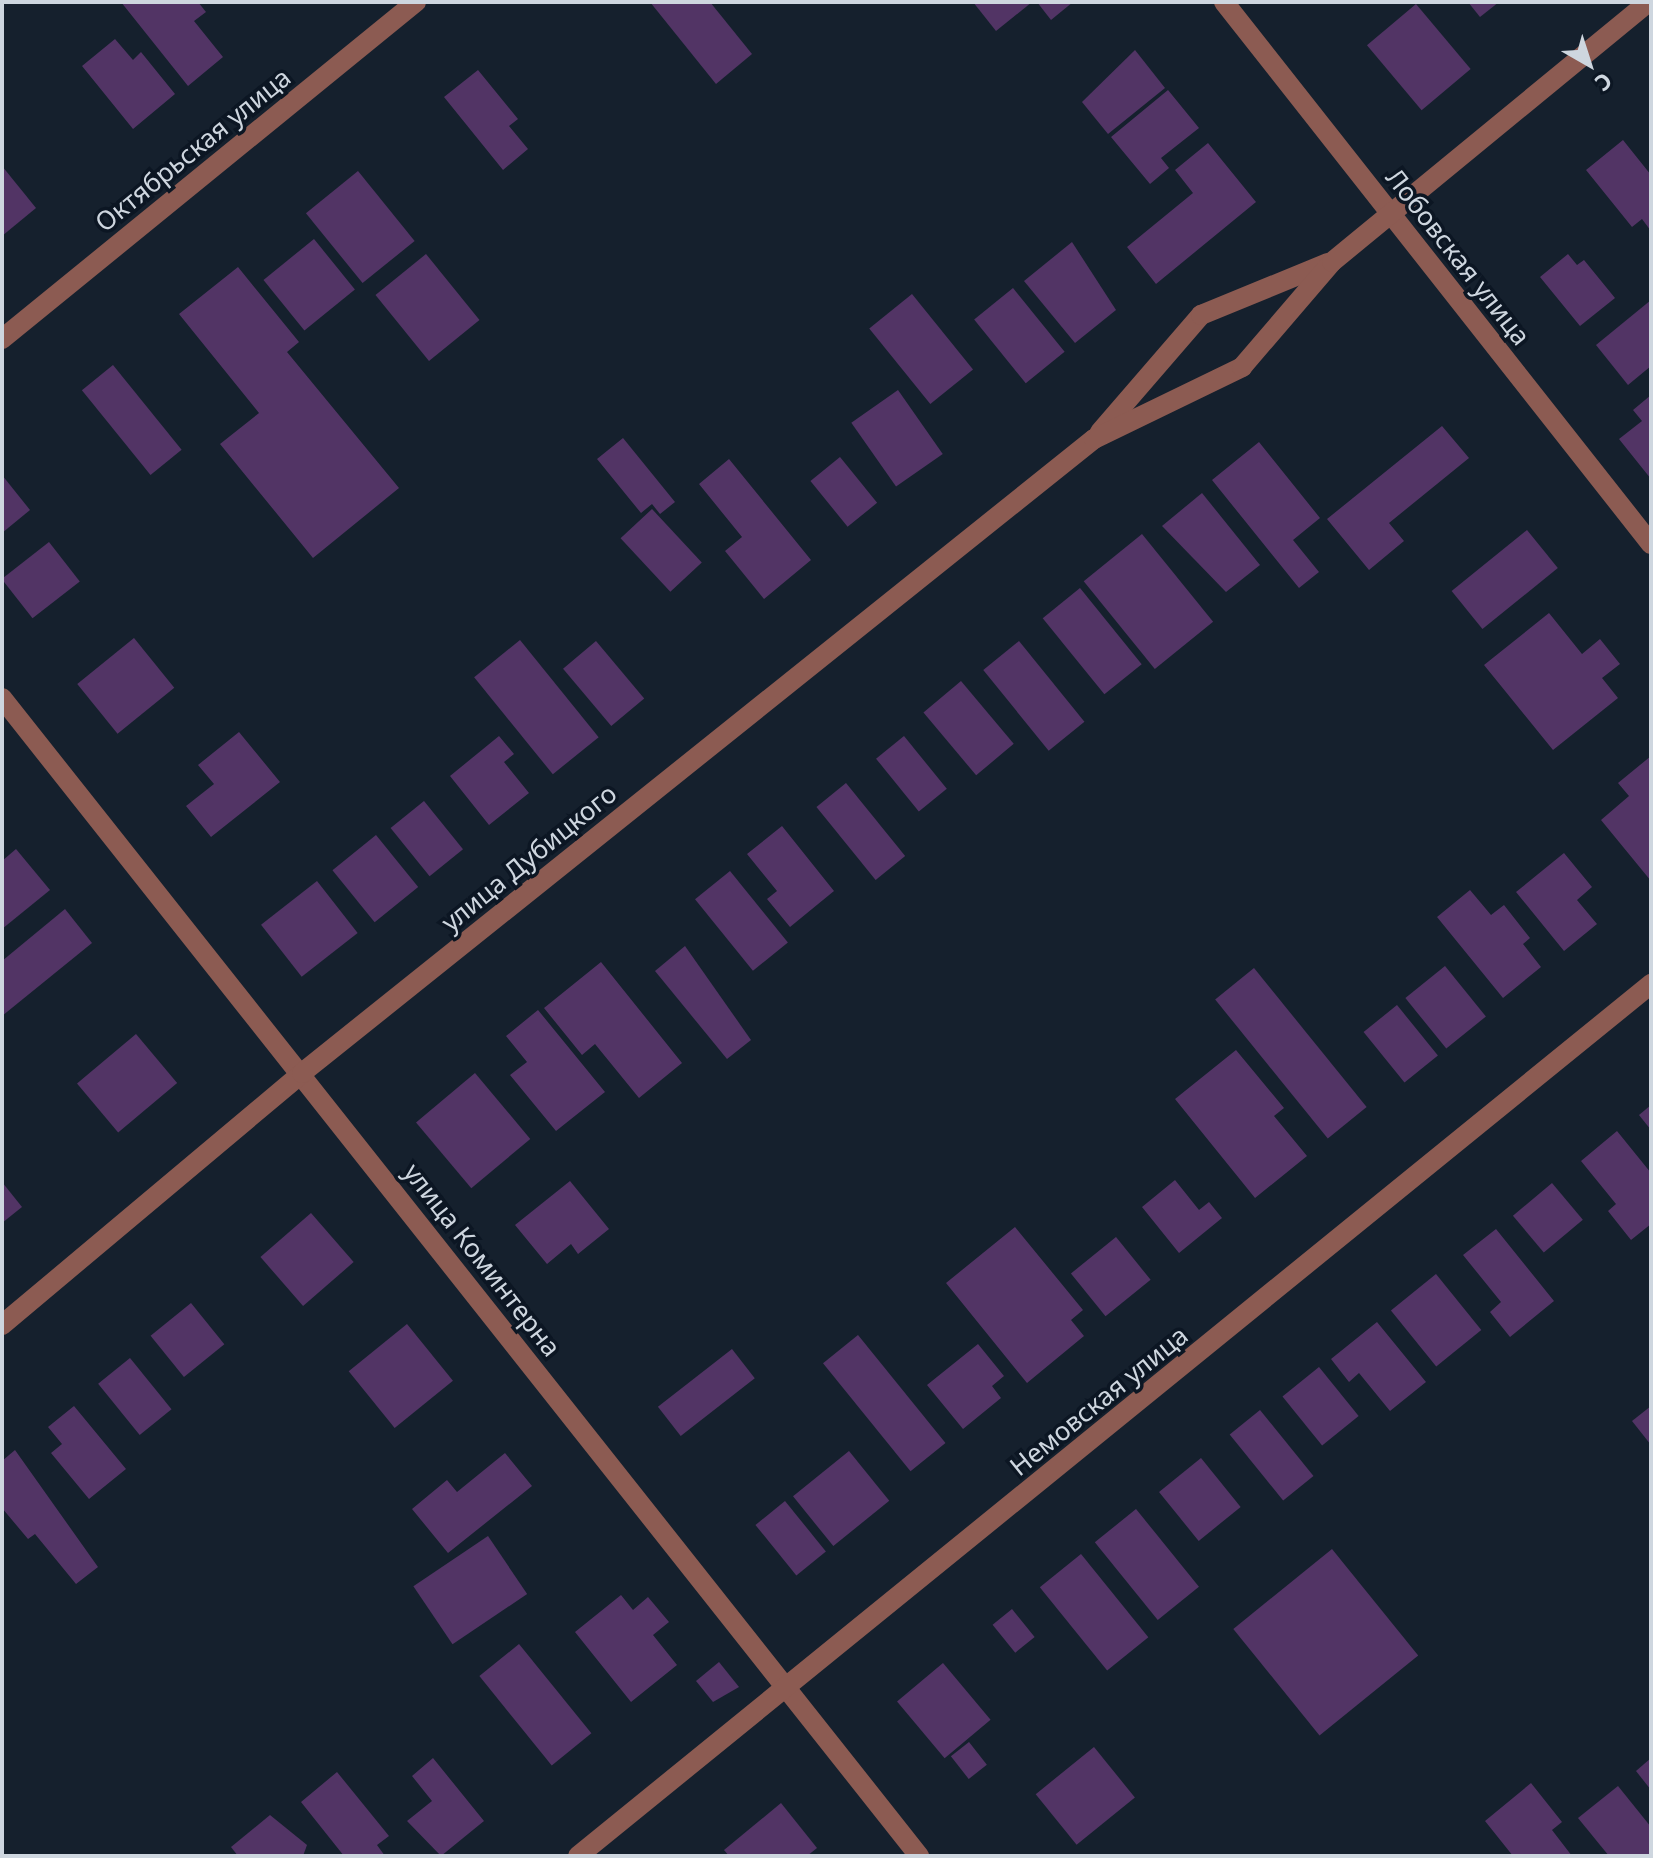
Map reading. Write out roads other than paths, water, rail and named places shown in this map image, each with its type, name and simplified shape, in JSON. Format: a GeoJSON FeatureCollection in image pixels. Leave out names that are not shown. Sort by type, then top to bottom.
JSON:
{"type":"FeatureCollection","features":[{"type":"Feature","properties":{"kind":"street","name":"Октябрьская улица"},"geometry":{"type":"LineString","coordinates":[[2,339],[416,2]]}},
{"type":"Feature","properties":{"kind":"street","name":"Лобовская улица"},"geometry":{"type":"LineString","coordinates":[[1224,2],[1651,544]]}},
{"type":"Feature","properties":{"kind":"street","name":"улица Дубицкого"},"geometry":{"type":"LineString","coordinates":[[1094,439],[1242,367],[1332,262],[1649,2]]}},
{"type":"Feature","properties":{"kind":"street","name":"улица Дубицкого"},"geometry":{"type":"LineString","coordinates":[[2,1325],[302,1073],[1094,439],[1201,315],[1332,262]]}},
{"type":"Feature","properties":{"kind":"street","name":"улица Коминтерна"},"geometry":{"type":"LineString","coordinates":[[2,698],[919,1856]]}},
{"type":"Feature","properties":{"kind":"street","name":"Немовская улица"},"geometry":{"type":"LineString","coordinates":[[578,1856],[1651,984]]}}]}
